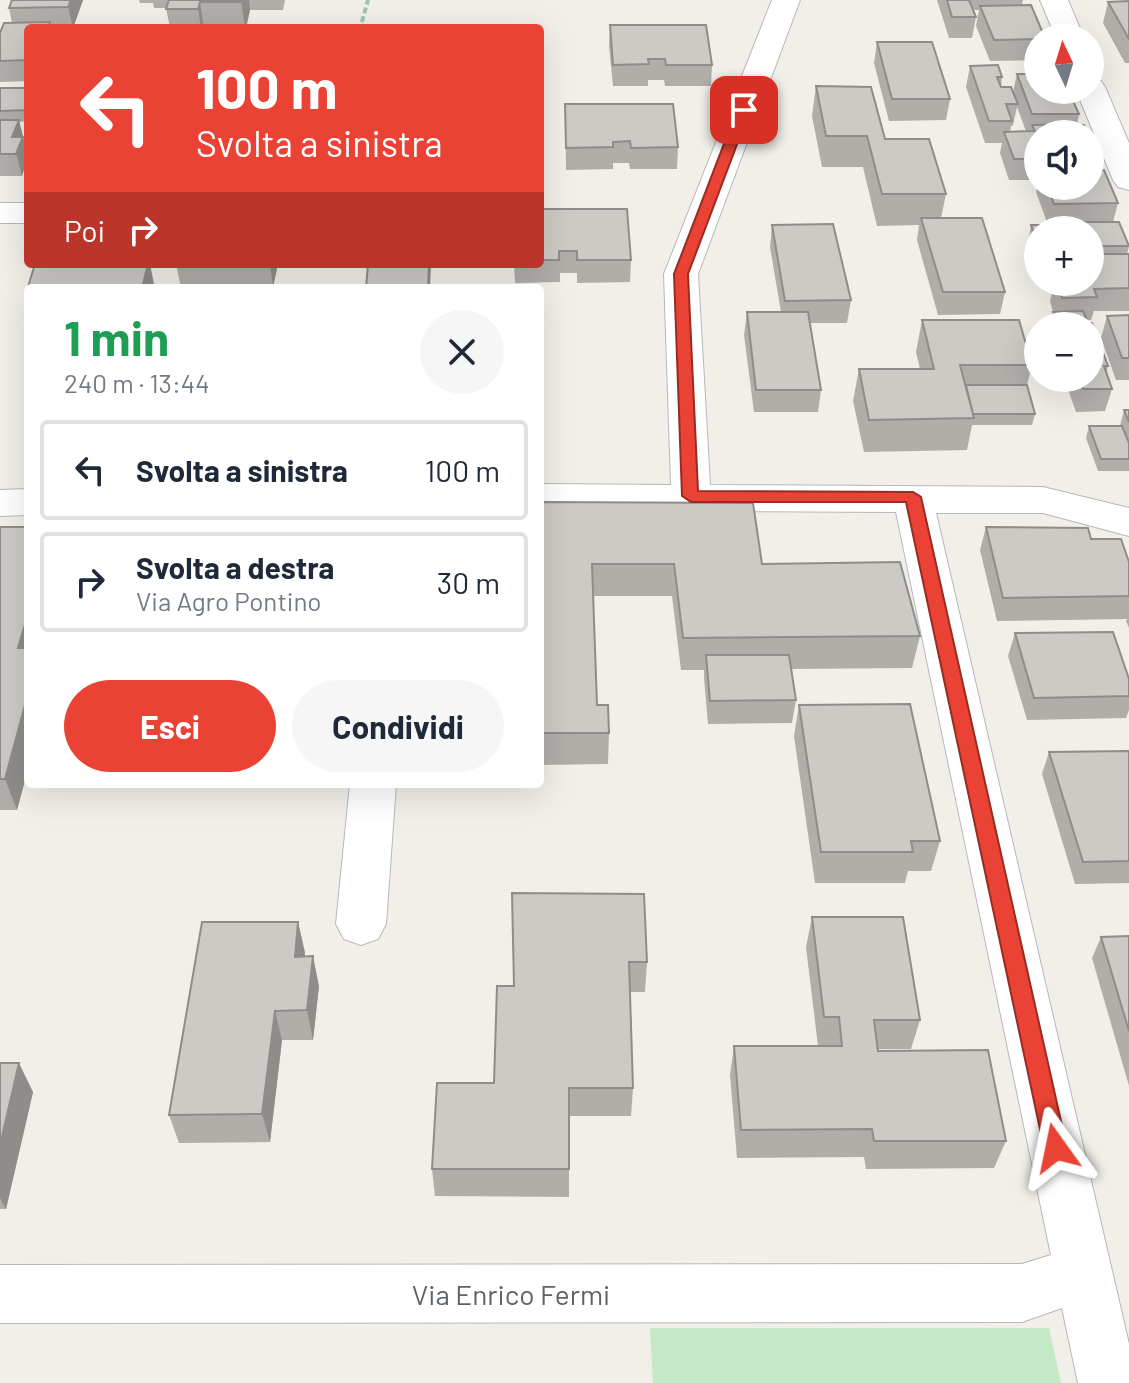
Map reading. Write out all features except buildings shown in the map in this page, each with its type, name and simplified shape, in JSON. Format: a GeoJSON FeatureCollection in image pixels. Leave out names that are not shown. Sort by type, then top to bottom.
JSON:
{"type":"FeatureCollection","features":[{"type":"Feature","properties":{"kind":"street"},"geometry":{"type":"LineString","coordinates":[[691,496],[681,274],[786,0]]}},
{"type":"Feature","properties":{"kind":"street"},"geometry":{"type":"LineString","coordinates":[[1054,0],[1064,24]]}},
{"type":"Feature","properties":{"kind":"street"},"geometry":{"type":"LineString","coordinates":[[1097,104],[1129,180]]}},
{"type":"Feature","properties":{"kind":"street"},"geometry":{"type":"LineString","coordinates":[[0,213],[24,213]]}},
{"type":"Feature","properties":{"kind":"street"},"geometry":{"type":"LineString","coordinates":[[544,497],[1043,500],[1129,522]]}},
{"type":"Feature","properties":{"kind":"street"},"geometry":{"type":"LineString","coordinates":[[913,497],[1108,1383]]}},
{"type":"Feature","properties":{"kind":"street"},"geometry":{"type":"LineString","coordinates":[[0,503],[24,502]]}},
{"type":"Feature","properties":{"kind":"street"},"geometry":{"type":"LineString","coordinates":[[361,924],[373,788]]}},
{"type":"Feature","properties":{"kind":"street","name":"Via Enrico Fermi"},"geometry":{"type":"LineString","coordinates":[[0,1294],[1022,1293],[1083,1272]]}},
{"type":"Feature","properties":{"kind":"path"},"geometry":{"type":"LineString","coordinates":[[361,24],[368,0]]}},
{"type":"Feature","properties":{"kind":"green space"},"geometry":{"type":"Polygon","coordinates":[[[650,1328],[1049,1328],[1061,1383],[653,1383],[650,1328]]]}},
{"type":"Feature","properties":{"kind":"route"},"geometry":{"type":"LineString","coordinates":[[744,110],[681,274],[691,496],[913,497],[1056,1148]]}}]}
